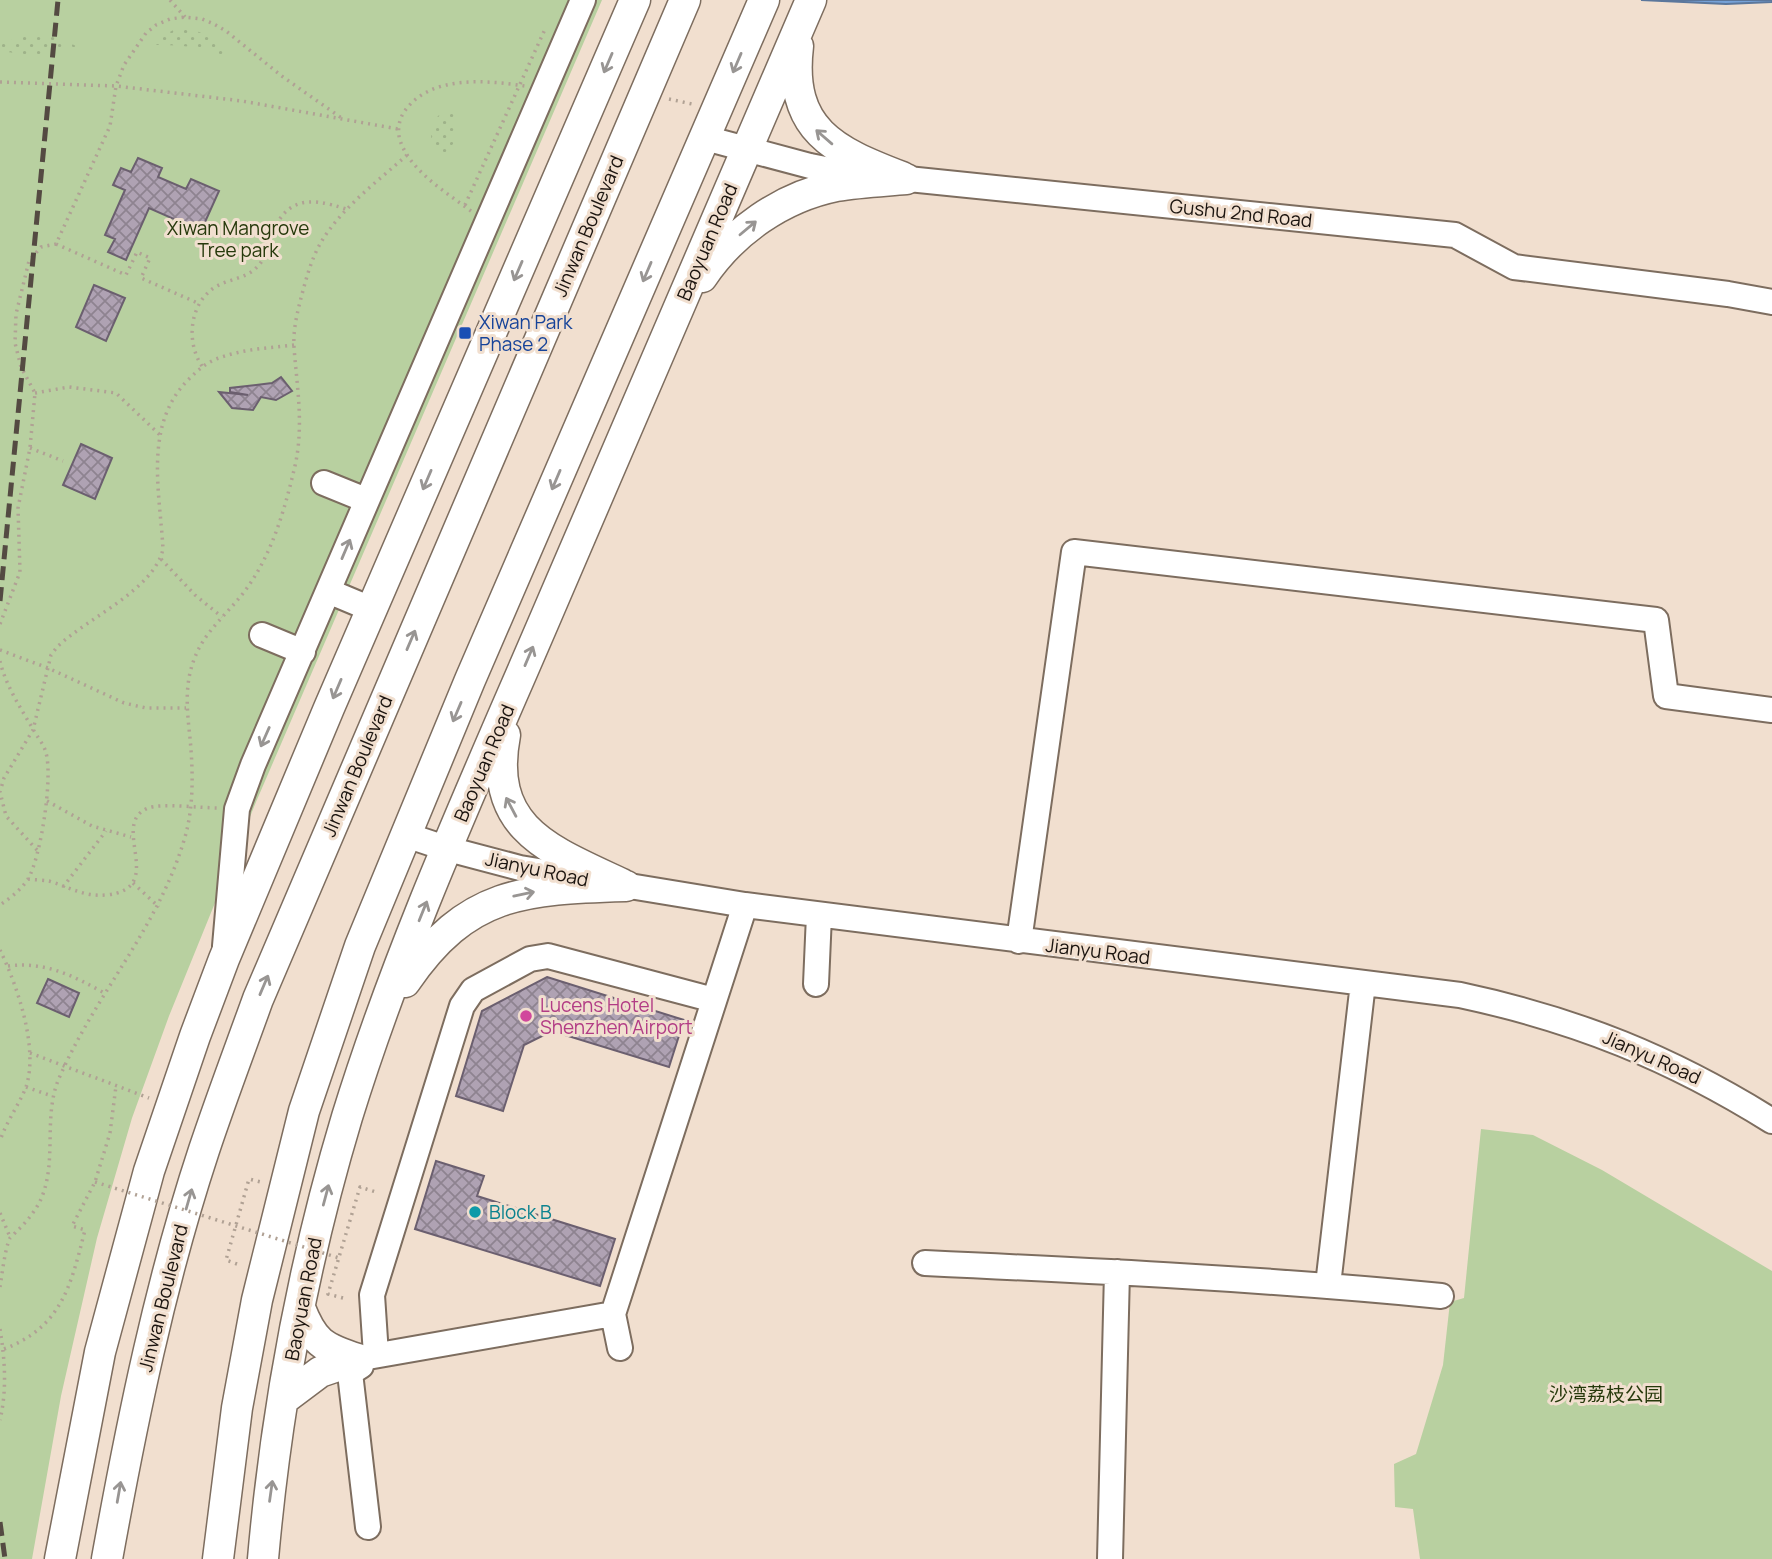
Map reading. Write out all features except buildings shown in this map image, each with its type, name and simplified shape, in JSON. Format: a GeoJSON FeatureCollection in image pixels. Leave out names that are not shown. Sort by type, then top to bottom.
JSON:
{"type":"FeatureCollection","features":[{"type":"Feature","properties":{"kind":"main road"},"geometry":{"type":"LineString","coordinates":[[60,1559],[100,1352],[126,1253],[174,1094],[224,959],[371,609],[635,0]]}},
{"type":"Feature","properties":{"kind":"main road","name":"Jinwan Boulevard"},"geometry":{"type":"LineString","coordinates":[[107,1559],[130,1435],[174,1249],[204,1150],[258,999],[685,0]]}},
{"type":"Feature","properties":{"kind":"main road"},"geometry":{"type":"LineString","coordinates":[[218,1559],[237,1408],[257,1300],[303,1111],[360,946],[470,680],[764,0]]}},
{"type":"Feature","properties":{"kind":"main road"},"geometry":{"type":"LineString","coordinates":[[808,6],[795,65],[797,91],[808,117],[815,129],[832,144],[855,158],[906,179]]}},
{"type":"Feature","properties":{"kind":"main road","name":"Baoyuan Road"},"geometry":{"type":"LineString","coordinates":[[263,1559],[284,1399],[300,1308],[329,1183],[374,1037],[447,849],[808,6]]}},
{"type":"Feature","properties":{"kind":"main road"},"geometry":{"type":"LineString","coordinates":[[674,318],[708,268],[733,241],[755,221],[780,206],[811,193],[838,186],[906,179]]}},
{"type":"Feature","properties":{"kind":"main road"},"geometry":{"type":"LineString","coordinates":[[512,697],[501,768],[502,784],[510,809],[530,832],[548,845],[626,886]]}},
{"type":"Feature","properties":{"kind":"main road"},"geometry":{"type":"LineString","coordinates":[[374,1037],[420,960],[456,924],[489,905],[520,894],[562,888],[626,886]]}},
{"type":"Feature","properties":{"kind":"main road"},"geometry":{"type":"LineString","coordinates":[[300,1308],[309,1330],[321,1343],[337,1352],[368,1361]]}},
{"type":"Feature","properties":{"kind":"main road"},"geometry":{"type":"LineString","coordinates":[[284,1399],[320,1373],[368,1361]]}},
{"type":"Feature","properties":{"kind":"street"},"geometry":{"type":"LineString","coordinates":[[224,959],[237,809],[253,765],[583,0]]}},
{"type":"Feature","properties":{"kind":"street","name":"Gushu 2nd Road"},"geometry":{"type":"LineString","coordinates":[[705,138],[820,168],[1455,235],[1514,267],[1772,302]]}},
{"type":"Feature","properties":{"kind":"street"},"geometry":{"type":"LineString","coordinates":[[324,483],[366,500]]}},
{"type":"Feature","properties":{"kind":"street"},"geometry":{"type":"LineString","coordinates":[[1019,941],[1074,552],[1656,620],[1666,696],[1772,710]]}},
{"type":"Feature","properties":{"kind":"street"},"geometry":{"type":"LineString","coordinates":[[328,591],[371,609]]}},
{"type":"Feature","properties":{"kind":"street"},"geometry":{"type":"LineString","coordinates":[[262,635],[303,652]]}},
{"type":"Feature","properties":{"kind":"street","name":"Jianyu Road"},"geometry":{"type":"LineString","coordinates":[[406,835],[520,868],[745,905],[1460,995],[1587,1029],[1668,1062],[1772,1121]]}},
{"type":"Feature","properties":{"kind":"street"},"geometry":{"type":"LineString","coordinates":[[620,1348],[613,1314],[745,905]]}},
{"type":"Feature","properties":{"kind":"street"},"geometry":{"type":"LineString","coordinates":[[816,984],[818,915]]}},
{"type":"Feature","properties":{"kind":"street"},"geometry":{"type":"LineString","coordinates":[[368,1361],[372,1295],[462,1006],[473,990],[530,959],[548,956],[714,1000]]}},
{"type":"Feature","properties":{"kind":"street"},"geometry":{"type":"LineString","coordinates":[[1328,1285],[1363,984]]}},
{"type":"Feature","properties":{"kind":"street"},"geometry":{"type":"LineString","coordinates":[[925,1263],[1328,1285],[1441,1296]]}},
{"type":"Feature","properties":{"kind":"street"},"geometry":{"type":"LineString","coordinates":[[1110,1559],[1117,1272]]}},
{"type":"Feature","properties":{"kind":"street"},"geometry":{"type":"LineString","coordinates":[[368,1527],[350,1373],[368,1361],[613,1314]]}},
{"type":"Feature","properties":{"kind":"path"},"geometry":{"type":"LineString","coordinates":[[170,0],[185,17]]}},
{"type":"Feature","properties":{"kind":"path"},"geometry":{"type":"LineString","coordinates":[[56,244],[110,126],[116,86],[124,65],[146,33],[163,22],[185,17],[202,19],[226,31],[282,77],[343,119]]}},
{"type":"Feature","properties":{"kind":"path"},"geometry":{"type":"LineString","coordinates":[[464,206],[547,24]]}},
{"type":"Feature","properties":{"kind":"path"},"geometry":{"type":"LineString","coordinates":[[0,82],[116,86],[242,101],[398,129]]}},
{"type":"Feature","properties":{"kind":"path"},"geometry":{"type":"LineString","coordinates":[[486,222],[420,170],[407,155],[400,142],[398,129],[401,116],[409,105],[431,88],[471,83],[519,85],[544,90]]}},
{"type":"Feature","properties":{"kind":"path"},"geometry":{"type":"LineString","coordinates":[[669,99],[696,105]]}},
{"type":"Feature","properties":{"kind":"path"},"geometry":{"type":"LineString","coordinates":[[0,1287],[10,1237],[32,1214],[42,1198],[48,1173],[52,1096],[84,1028],[159,907],[185,835],[191,807],[191,755],[186,708],[192,663],[205,637],[249,586],[275,537],[295,467],[301,422],[294,345],[295,322],[306,278],[322,240],[346,209],[407,155]]}},
{"type":"Feature","properties":{"kind":"path"},"geometry":{"type":"LineString","coordinates":[[202,366],[192,348],[190,336],[200,304],[209,291],[255,270],[262,262],[276,223],[291,206],[309,201],[346,209]]}},
{"type":"Feature","properties":{"kind":"path"},"geometry":{"type":"LineString","coordinates":[[0,624],[20,572],[18,509],[30,448],[34,393],[15,343],[16,314],[29,261],[41,247],[56,244],[126,275],[137,252],[150,258],[141,278],[200,304]]}},
{"type":"Feature","properties":{"kind":"path"},"geometry":{"type":"LineString","coordinates":[[37,850],[6,817],[0,792],[4,778],[33,730],[51,655],[57,647],[145,579],[161,559],[162,535],[157,477],[160,435],[164,417],[174,396],[202,366],[240,352],[294,345]]}},
{"type":"Feature","properties":{"kind":"path"},"geometry":{"type":"LineString","coordinates":[[34,393],[69,387],[116,393],[150,429],[160,435]]}},
{"type":"Feature","properties":{"kind":"path"},"geometry":{"type":"LineString","coordinates":[[30,448],[63,461]]}},
{"type":"Feature","properties":{"kind":"path"},"geometry":{"type":"LineString","coordinates":[[161,559],[195,595],[222,617]]}},
{"type":"Feature","properties":{"kind":"path"},"geometry":{"type":"LineString","coordinates":[[0,650],[48,668],[124,703],[146,708],[186,708]]}},
{"type":"Feature","properties":{"kind":"path"},"geometry":{"type":"LineString","coordinates":[[0,662],[46,753],[48,783],[37,850],[28,879],[13,897],[0,905]]}},
{"type":"Feature","properties":{"kind":"path"},"geometry":{"type":"LineString","coordinates":[[46,800],[106,831],[131,837]]}},
{"type":"Feature","properties":{"kind":"path"},"geometry":{"type":"LineString","coordinates":[[28,879],[49,881],[92,896],[110,895],[123,890],[133,883],[139,864],[131,837],[139,815],[148,808],[191,807]]}},
{"type":"Feature","properties":{"kind":"path"},"geometry":{"type":"LineString","coordinates":[[63,887],[106,831]]}},
{"type":"Feature","properties":{"kind":"path"},"geometry":{"type":"LineString","coordinates":[[133,883],[159,907]]}},
{"type":"Feature","properties":{"kind":"path"},"geometry":{"type":"LineString","coordinates":[[0,950],[22,1012],[30,1053],[26,1087],[3,1127],[0,1141]]}},
{"type":"Feature","properties":{"kind":"path"},"geometry":{"type":"LineString","coordinates":[[8,967],[37,965],[53,969],[73,975],[106,994]]}},
{"type":"Feature","properties":{"kind":"path"},"geometry":{"type":"LineString","coordinates":[[30,1053],[153,1100]]}},
{"type":"Feature","properties":{"kind":"path"},"geometry":{"type":"LineString","coordinates":[[4,1349],[21,1342],[38,1330],[63,1302],[73,1277],[85,1230],[72,1226],[95,1182],[110,1133],[116,1086]]}},
{"type":"Feature","properties":{"kind":"path"},"geometry":{"type":"LineString","coordinates":[[26,1087],[52,1096]]}},
{"type":"Feature","properties":{"kind":"path"},"geometry":{"type":"LineString","coordinates":[[237,1264],[226,1260],[249,1179],[261,1182]]}},
{"type":"Feature","properties":{"kind":"path"},"geometry":{"type":"LineString","coordinates":[[95,1182],[339,1258]]}},
{"type":"Feature","properties":{"kind":"path"},"geometry":{"type":"LineString","coordinates":[[343,1298],[328,1294],[360,1187],[376,1192]]}},
{"type":"Feature","properties":{"kind":"path"},"geometry":{"type":"LineString","coordinates":[[0,1213],[10,1237]]}},
{"type":"Feature","properties":{"kind":"path"},"geometry":{"type":"LineString","coordinates":[[0,1329],[4,1349],[5,1391],[0,1420]]}},
{"type":"Feature","properties":{"kind":"green space","name":"Xiwan Mangrove Tree park"},"geometry":{"type":"Polygon","coordinates":[[[0,0],[602,0],[256,802],[169,1016],[132,1118],[97,1238],[61,1396],[32,1559],[0,1559],[0,0]]]}},
{"type":"Feature","properties":{"kind":"green space"},"geometry":{"type":"Polygon","coordinates":[[[191,29],[212,37],[244,65],[198,48],[150,45],[173,30],[191,29]]]}},
{"type":"Feature","properties":{"kind":"green space"},"geometry":{"type":"Polygon","coordinates":[[[26,35],[56,36],[78,47],[39,54],[0,50],[0,44],[26,35]]]}},
{"type":"Feature","properties":{"kind":"green space"},"geometry":{"type":"Polygon","coordinates":[[[445,111],[453,113],[457,130],[452,145],[444,154],[436,150],[431,133],[436,118],[445,111]]]}},
{"type":"Feature","properties":{"kind":"green space","name":"沙湾荔枝公园"},"geometry":{"type":"Polygon","coordinates":[[[1481,1129],[1533,1135],[1602,1170],[1772,1271],[1772,1559],[1420,1559],[1413,1509],[1395,1507],[1394,1464],[1416,1454],[1443,1365],[1450,1302],[1464,1298],[1481,1129]]]}},
{"type":"Feature","properties":{"kind":"water"},"geometry":{"type":"Polygon","coordinates":[[[1641,0],[1772,0],[1772,2],[1726,4],[1641,0]]]}},
{"type":"Feature","properties":{"kind":"railway"},"geometry":{"type":"LineString","coordinates":[[0,601],[58,0]]}},
{"type":"Feature","properties":{"kind":"railway"},"geometry":{"type":"LineString","coordinates":[[0,1522],[5,1559]]}},
{"type":"Feature","properties":{"kind":"place","name":"Xiwan Park Phase 2"},"geometry":{"type":"Point","coordinates":[465,333]}},
{"type":"Feature","properties":{"kind":"place","name":"Lucens Hotel Shenzhen Airport"},"geometry":{"type":"Point","coordinates":[526,1016]}},
{"type":"Feature","properties":{"kind":"place","name":"Block B"},"geometry":{"type":"Point","coordinates":[475,1212]}}]}
